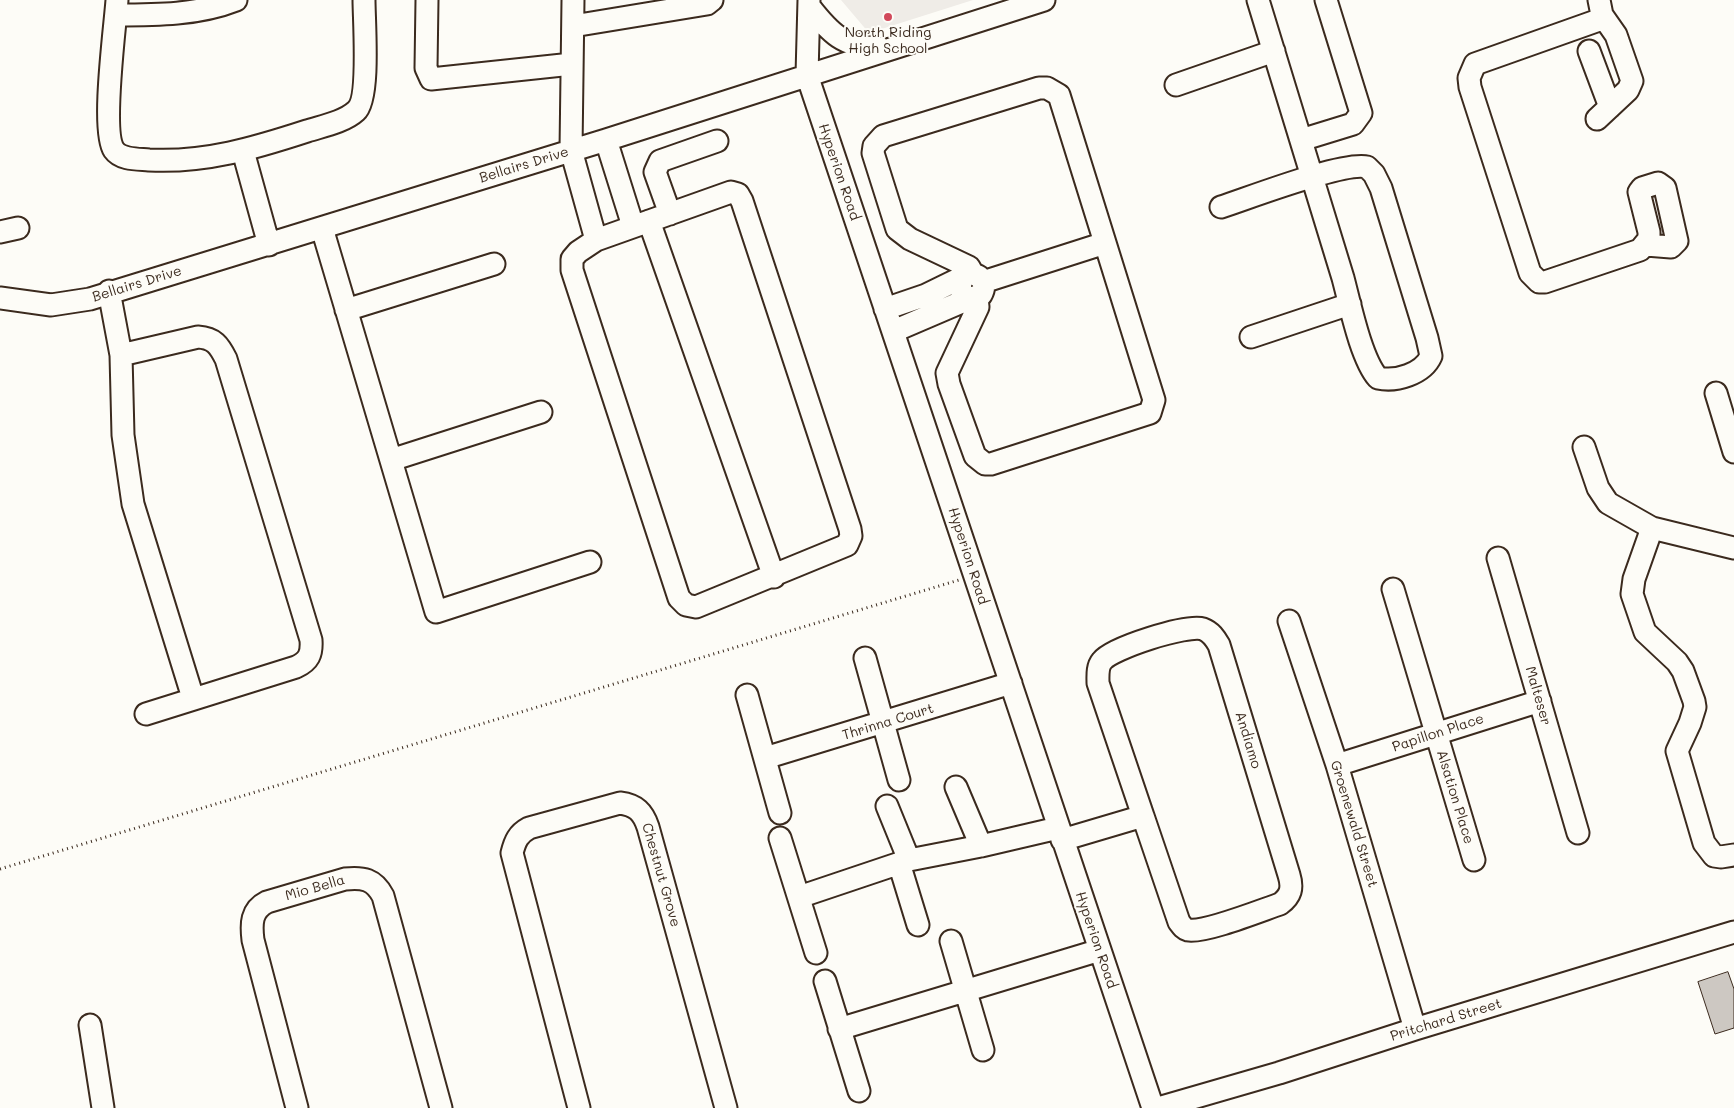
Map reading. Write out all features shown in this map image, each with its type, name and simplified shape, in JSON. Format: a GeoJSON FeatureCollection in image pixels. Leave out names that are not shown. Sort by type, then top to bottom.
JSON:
{"type":"FeatureCollection","features":[{"type":"Feature","properties":{"kind":"street"},"geometry":{"type":"LineString","coordinates":[[236,0],[174,14],[117,7],[108,131],[115,151],[134,159],[166,161],[217,157],[243,152],[337,122],[357,111],[363,101],[364,0]]}},
{"type":"Feature","properties":{"kind":"street"},"geometry":{"type":"LineString","coordinates":[[427,0],[426,68],[431,79],[572,72]]}},
{"type":"Feature","properties":{"kind":"street"},"geometry":{"type":"LineString","coordinates":[[573,0],[571,150],[596,240]]}},
{"type":"Feature","properties":{"kind":"street"},"geometry":{"type":"LineString","coordinates":[[573,26],[707,4],[712,0]]}},
{"type":"Feature","properties":{"kind":"street","name":"Bellairs Drive"},"geometry":{"type":"LineString","coordinates":[[0,298],[51,305],[90,299],[109,291],[322,228],[606,140],[1044,0]]}},
{"type":"Feature","properties":{"kind":"street"},"geometry":{"type":"LineString","coordinates":[[1221,208],[1312,178],[1359,165],[1367,166],[1374,174],[1381,188],[1427,338],[1431,356],[1427,364],[1414,373],[1388,380],[1378,378],[1369,366],[1312,178],[1301,140],[1258,0]]}},
{"type":"Feature","properties":{"kind":"street"},"geometry":{"type":"LineString","coordinates":[[1301,140],[1353,124],[1361,113],[1326,0]]}},
{"type":"Feature","properties":{"kind":"street"},"geometry":{"type":"LineString","coordinates":[[809,3],[822,24],[844,42],[857,46],[889,48]]}},
{"type":"Feature","properties":{"kind":"street","name":"Hyperion Road"},"geometry":{"type":"LineString","coordinates":[[809,3],[807,75],[1153,1108]]}},
{"type":"Feature","properties":{"kind":"street"},"geometry":{"type":"LineString","coordinates":[[1589,51],[1604,113],[1628,90],[1632,81],[1616,35],[1600,8]]}},
{"type":"Feature","properties":{"kind":"street"},"geometry":{"type":"LineString","coordinates":[[1600,8],[1596,21],[1476,64],[1469,78],[1470,87],[1530,273],[1534,278],[1545,282],[1633,253],[1646,246]]}},
{"type":"Feature","properties":{"kind":"street"},"geometry":{"type":"LineString","coordinates":[[1176,85],[1274,51]]}},
{"type":"Feature","properties":{"kind":"street"},"geometry":{"type":"LineString","coordinates":[[1039,88],[1054,90],[1059,95],[1105,242],[1154,400],[1153,407],[1145,416],[991,464],[980,461],[975,456],[949,384],[947,372],[978,307],[969,267],[910,239],[897,229],[873,153],[874,146],[883,136],[1039,88]]}},
{"type":"Feature","properties":{"kind":"street"},"geometry":{"type":"LineString","coordinates":[[606,140],[641,224],[774,577]]}},
{"type":"Feature","properties":{"kind":"street"},"geometry":{"type":"LineString","coordinates":[[670,214],[655,172],[660,161],[717,141]]}},
{"type":"Feature","properties":{"kind":"street"},"geometry":{"type":"LineString","coordinates":[[243,152],[269,244]]}},
{"type":"Feature","properties":{"kind":"street"},"geometry":{"type":"LineString","coordinates":[[731,192],[738,194],[850,529],[847,545],[774,577],[696,607],[686,605],[679,598],[572,270],[572,259],[578,252],[596,240],[641,224],[731,192]]}},
{"type":"Feature","properties":{"kind":"street"},"geometry":{"type":"LineString","coordinates":[[322,228],[436,612],[590,562]]}},
{"type":"Feature","properties":{"kind":"street"},"geometry":{"type":"LineString","coordinates":[[885,309],[973,286],[1105,242]]}},
{"type":"Feature","properties":{"kind":"street"},"geometry":{"type":"LineString","coordinates":[[346,310],[494,264]]}},
{"type":"Feature","properties":{"kind":"street"},"geometry":{"type":"LineString","coordinates":[[894,331],[973,286]]}},
{"type":"Feature","properties":{"kind":"street"},"geometry":{"type":"LineString","coordinates":[[109,291],[121,355],[123,435],[133,504],[193,698]]}},
{"type":"Feature","properties":{"kind":"street"},"geometry":{"type":"LineString","coordinates":[[1251,337],[1350,304]]}},
{"type":"Feature","properties":{"kind":"street"},"geometry":{"type":"LineString","coordinates":[[121,355],[198,337],[208,338],[220,347],[226,359],[311,640],[312,649],[306,663],[146,714]]}},
{"type":"Feature","properties":{"kind":"street"},"geometry":{"type":"LineString","coordinates":[[1716,393],[1734,452]]}},
{"type":"Feature","properties":{"kind":"street"},"geometry":{"type":"LineString","coordinates":[[390,460],[541,412]]}},
{"type":"Feature","properties":{"kind":"street"},"geometry":{"type":"LineString","coordinates":[[1584,447],[1598,488],[1608,503],[1652,528],[1734,548]]}},
{"type":"Feature","properties":{"kind":"street"},"geometry":{"type":"LineString","coordinates":[[1652,528],[1634,579],[1632,594],[1640,623],[1645,632],[1677,662],[1683,671],[1694,701],[1695,707],[1690,723],[1677,751],[1704,843],[1714,856],[1721,858],[1734,855]]}},
{"type":"Feature","properties":{"kind":"street","name":"Malteser"},"geometry":{"type":"LineString","coordinates":[[1498,558],[1578,833]]}},
{"type":"Feature","properties":{"kind":"street","name":"Alsation Place"},"geometry":{"type":"LineString","coordinates":[[1393,589],[1474,860]]}},
{"type":"Feature","properties":{"kind":"street","name":"Groenewald Street"},"geometry":{"type":"LineString","coordinates":[[1289,620],[1337,765],[1415,1029]]}},
{"type":"Feature","properties":{"kind":"street","name":"Andiamo"},"geometry":{"type":"LineString","coordinates":[[1183,628],[1205,629],[1215,637],[1219,645],[1292,884],[1287,899],[1280,904],[1204,928],[1189,930],[1182,927],[1143,816],[1098,683],[1097,672],[1100,662],[1108,655],[1119,650],[1183,628]]}},
{"type":"Feature","properties":{"kind":"street"},"geometry":{"type":"LineString","coordinates":[[864,658],[899,780]]}},
{"type":"Feature","properties":{"kind":"street","name":"Thrinna Court"},"geometry":{"type":"LineString","coordinates":[[765,758],[1012,684]]}},
{"type":"Feature","properties":{"kind":"street"},"geometry":{"type":"LineString","coordinates":[[746,695],[780,813]]}},
{"type":"Feature","properties":{"kind":"street","name":"Papillon Place"},"geometry":{"type":"LineString","coordinates":[[1337,765],[1540,701]]}},
{"type":"Feature","properties":{"kind":"street"},"geometry":{"type":"LineString","coordinates":[[956,786],[981,846]]}},
{"type":"Feature","properties":{"kind":"street","name":"Chestnut Grove"},"geometry":{"type":"LineString","coordinates":[[579,1108],[512,853],[515,841],[520,833],[529,828],[620,803],[630,804],[639,809],[647,822],[726,1108]]}},
{"type":"Feature","properties":{"kind":"street"},"geometry":{"type":"LineString","coordinates":[[887,806],[904,862],[918,925]]}},
{"type":"Feature","properties":{"kind":"street"},"geometry":{"type":"LineString","coordinates":[[799,897],[904,862],[981,846],[1060,834],[1143,816]]}},
{"type":"Feature","properties":{"kind":"street"},"geometry":{"type":"LineString","coordinates":[[780,838],[816,953]]}},
{"type":"Feature","properties":{"kind":"street","name":"Mio Bella"},"geometry":{"type":"LineString","coordinates":[[297,1108],[253,940],[252,919],[260,906],[267,902],[345,879],[358,877],[369,879],[378,886],[383,896],[441,1108]]}},
{"type":"Feature","properties":{"kind":"street","name":"Pritchard Street"},"geometry":{"type":"LineString","coordinates":[[1158,1108],[1279,1073],[1415,1029],[1734,932]]}},
{"type":"Feature","properties":{"kind":"street"},"geometry":{"type":"LineString","coordinates":[[950,941],[983,1050]]}},
{"type":"Feature","properties":{"kind":"street"},"geometry":{"type":"LineString","coordinates":[[839,1029],[1100,950]]}},
{"type":"Feature","properties":{"kind":"street"},"geometry":{"type":"LineString","coordinates":[[825,981],[859,1091]]}},
{"type":"Feature","properties":{"kind":"street"},"geometry":{"type":"LineString","coordinates":[[90,1025],[103,1108]]}},
{"type":"Feature","properties":{"kind":"path"},"geometry":{"type":"LineString","coordinates":[[0,869],[974,575]]}},
{"type":"Feature","properties":{"kind":"shaded area","name":"North Riding High School"},"geometry":{"type":"Polygon","coordinates":[[[841,0],[973,0],[869,33],[841,0]]]}},
{"type":"Feature","properties":{"kind":"building"},"geometry":{"type":"Polygon","coordinates":[[[1728,972],[1734,989],[1734,1028],[1715,1034],[1698,982],[1728,972]]]}},
{"type":"Feature","properties":{"kind":"place","name":"North Riding High School"},"geometry":{"type":"Point","coordinates":[888,17]}}]}
